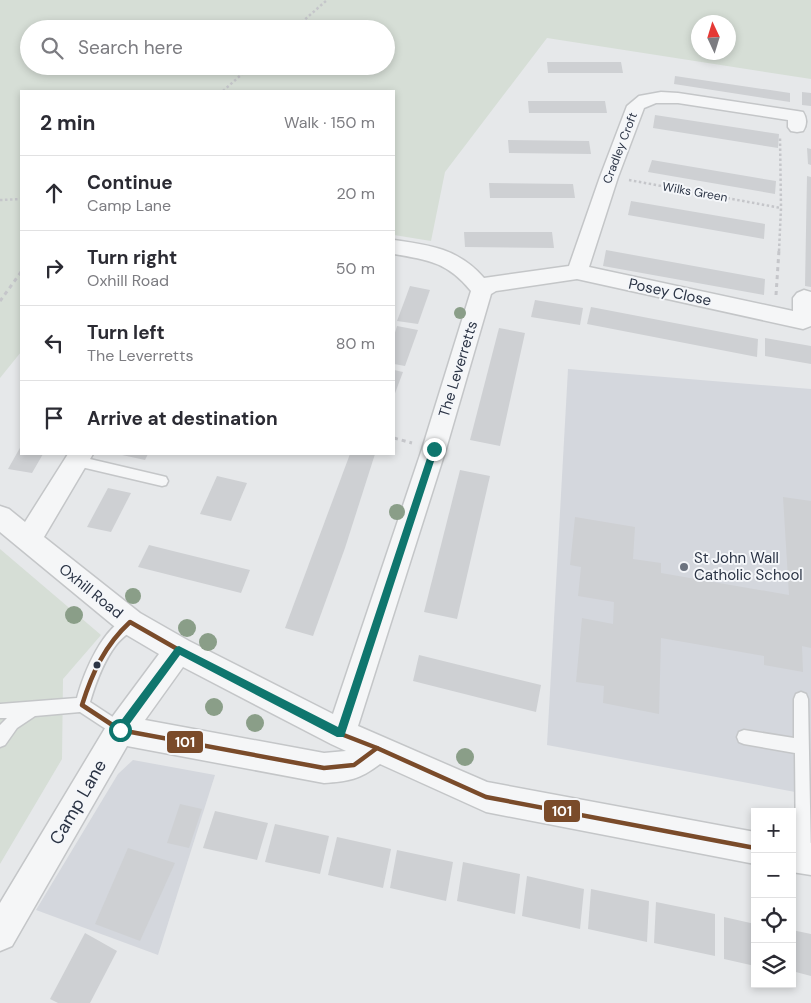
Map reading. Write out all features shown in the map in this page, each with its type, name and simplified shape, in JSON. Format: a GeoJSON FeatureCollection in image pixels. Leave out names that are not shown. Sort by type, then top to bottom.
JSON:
{"type":"FeatureCollection","features":[{"type":"Feature","properties":{"kind":"street","name":"Cradley Croft"},"geometry":{"type":"LineString","coordinates":[[577,272],[609,177],[636,106],[644,99],[661,96],[797,116],[797,127]]}},
{"type":"Feature","properties":{"kind":"street"},"geometry":{"type":"LineString","coordinates":[[395,247],[444,256],[468,272],[482,290]]}},
{"type":"Feature","properties":{"kind":"street","name":"Posey Close"},"geometry":{"type":"LineString","coordinates":[[482,290],[490,284],[577,272],[803,321],[804,298]]}},
{"type":"Feature","properties":{"kind":"street","name":"The Leverretts"},"geometry":{"type":"LineString","coordinates":[[341,734],[434,449],[482,290]]}},
{"type":"Feature","properties":{"kind":"street"},"geometry":{"type":"LineString","coordinates":[[28,540],[79,457]]}},
{"type":"Feature","properties":{"kind":"street","name":"Oxhill Road"},"geometry":{"type":"LineString","coordinates":[[0,517],[130,622],[179,650],[341,734],[486,796],[751,847]]}},
{"type":"Feature","properties":{"kind":"street","name":"Camp Lane"},"geometry":{"type":"LineString","coordinates":[[0,934],[120,730],[179,650]]}},
{"type":"Feature","properties":{"kind":"street"},"geometry":{"type":"LineString","coordinates":[[120,730],[324,768],[354,765],[377,748]]}},
{"type":"Feature","properties":{"kind":"lane"},"geometry":{"type":"LineString","coordinates":[[79,457],[162,481]]}},
{"type":"Feature","properties":{"kind":"lane"},"geometry":{"type":"LineString","coordinates":[[82,705],[90,676],[119,629],[130,622]]}},
{"type":"Feature","properties":{"kind":"lane"},"geometry":{"type":"LineString","coordinates":[[801,700],[802,858]]}},
{"type":"Feature","properties":{"kind":"lane"},"geometry":{"type":"LineString","coordinates":[[0,711],[82,705],[120,730]]}},
{"type":"Feature","properties":{"kind":"lane"},"geometry":{"type":"LineString","coordinates":[[0,740],[4,732],[19,716],[41,707]]}},
{"type":"Feature","properties":{"kind":"lane"},"geometry":{"type":"LineString","coordinates":[[744,737],[802,747]]}},
{"type":"Feature","properties":{"kind":"path"},"geometry":{"type":"LineString","coordinates":[[304,20],[327,0]]}},
{"type":"Feature","properties":{"kind":"path"},"geometry":{"type":"LineString","coordinates":[[223,90],[241,75]]}},
{"type":"Feature","properties":{"kind":"path"},"geometry":{"type":"LineString","coordinates":[[774,314],[781,208],[780,114]]}},
{"type":"Feature","properties":{"kind":"path","name":"Wilks Green"},"geometry":{"type":"LineString","coordinates":[[609,177],[781,208]]}},
{"type":"Feature","properties":{"kind":"path"},"geometry":{"type":"LineString","coordinates":[[0,200],[20,199]]}},
{"type":"Feature","properties":{"kind":"path"},"geometry":{"type":"LineString","coordinates":[[0,301],[20,273]]}},
{"type":"Feature","properties":{"kind":"shaded area"},"geometry":{"type":"Polygon","coordinates":[[[0,0],[811,0],[811,79],[547,38],[445,172],[431,241],[395,235],[395,90],[20,90],[20,353],[0,378],[0,0]]]}},
{"type":"Feature","properties":{"kind":"shaded area","name":"St John Wall Catholic School"},"geometry":{"type":"Polygon","coordinates":[[[568,369],[811,389],[811,795],[547,745],[568,369]]]}},
{"type":"Feature","properties":{"kind":"shaded area"},"geometry":{"type":"Polygon","coordinates":[[[0,549],[101,635],[63,679],[62,759],[0,864],[0,549]]]}},
{"type":"Feature","properties":{"kind":"shaded area"},"geometry":{"type":"Polygon","coordinates":[[[133,760],[215,775],[158,955],[36,910],[118,774],[133,760]]]}},
{"type":"Feature","properties":{"kind":"building"},"geometry":{"type":"Polygon","coordinates":[[[547,62],[621,62],[623,73],[548,73],[547,62]]]}},
{"type":"Feature","properties":{"kind":"building"},"geometry":{"type":"Polygon","coordinates":[[[675,76],[790,93],[790,102],[674,84],[675,76]]]}},
{"type":"Feature","properties":{"kind":"building"},"geometry":{"type":"Polygon","coordinates":[[[802,92],[811,93],[811,106],[802,105],[802,92]]]}},
{"type":"Feature","properties":{"kind":"building"},"geometry":{"type":"Polygon","coordinates":[[[528,101],[605,101],[607,113],[529,113],[528,101]]]}},
{"type":"Feature","properties":{"kind":"building"},"geometry":{"type":"Polygon","coordinates":[[[655,115],[779,134],[778,148],[653,128],[655,115]]]}},
{"type":"Feature","properties":{"kind":"building"},"geometry":{"type":"Polygon","coordinates":[[[508,140],[589,141],[591,154],[509,153],[508,140]]]}},
{"type":"Feature","properties":{"kind":"building"},"geometry":{"type":"Polygon","coordinates":[[[807,148],[811,149],[811,165],[808,164],[807,148]]]}},
{"type":"Feature","properties":{"kind":"building"},"geometry":{"type":"Polygon","coordinates":[[[652,160],[776,181],[775,194],[648,172],[652,160]]]}},
{"type":"Feature","properties":{"kind":"building"},"geometry":{"type":"Polygon","coordinates":[[[807,176],[811,177],[811,287],[805,286],[807,176]]]}},
{"type":"Feature","properties":{"kind":"building"},"geometry":{"type":"Polygon","coordinates":[[[489,183],[573,184],[575,198],[490,198],[489,183]]]}},
{"type":"Feature","properties":{"kind":"building"},"geometry":{"type":"Polygon","coordinates":[[[631,201],[765,224],[764,239],[628,215],[631,201]]]}},
{"type":"Feature","properties":{"kind":"building"},"geometry":{"type":"Polygon","coordinates":[[[464,232],[552,232],[554,248],[465,247],[464,232]]]}},
{"type":"Feature","properties":{"kind":"building"},"geometry":{"type":"Polygon","coordinates":[[[606,250],[765,279],[764,295],[603,266],[606,250]]]}},
{"type":"Feature","properties":{"kind":"building"},"geometry":{"type":"Polygon","coordinates":[[[410,286],[430,290],[418,324],[397,321],[410,286]]]}},
{"type":"Feature","properties":{"kind":"building"},"geometry":{"type":"Polygon","coordinates":[[[535,300],[583,308],[580,325],[531,317],[535,300]]]}},
{"type":"Feature","properties":{"kind":"building"},"geometry":{"type":"Polygon","coordinates":[[[591,307],[758,339],[757,357],[587,324],[591,307]]]}},
{"type":"Feature","properties":{"kind":"building"},"geometry":{"type":"Polygon","coordinates":[[[397,326],[418,330],[405,366],[395,364],[395,333],[397,326]]]}},
{"type":"Feature","properties":{"kind":"building"},"geometry":{"type":"Polygon","coordinates":[[[499,328],[525,333],[500,446],[470,440],[499,328]]]}},
{"type":"Feature","properties":{"kind":"building"},"geometry":{"type":"Polygon","coordinates":[[[765,338],[811,346],[811,364],[765,356],[765,338]]]}},
{"type":"Feature","properties":{"kind":"building"},"geometry":{"type":"Polygon","coordinates":[[[395,370],[403,372],[395,393],[395,370]]]}},
{"type":"Feature","properties":{"kind":"building"},"geometry":{"type":"Polygon","coordinates":[[[20,448],[20,455],[42,455],[32,473],[8,469],[20,448]]]}},
{"type":"Feature","properties":{"kind":"building"},"geometry":{"type":"Polygon","coordinates":[[[122,455],[148,455],[145,460],[122,455]]]}},
{"type":"Feature","properties":{"kind":"building"},"geometry":{"type":"Polygon","coordinates":[[[350,455],[375,455],[345,548],[313,636],[285,628],[350,455]]]}},
{"type":"Feature","properties":{"kind":"building"},"geometry":{"type":"Polygon","coordinates":[[[460,470],[490,476],[457,619],[424,612],[460,470]]]}},
{"type":"Feature","properties":{"kind":"building"},"geometry":{"type":"Polygon","coordinates":[[[217,476],[247,483],[231,521],[200,514],[217,476]]]}},
{"type":"Feature","properties":{"kind":"building"},"geometry":{"type":"Polygon","coordinates":[[[108,488],[131,493],[111,532],[87,527],[108,488]]]}},
{"type":"Feature","properties":{"kind":"building"},"geometry":{"type":"Polygon","coordinates":[[[783,497],[811,501],[811,648],[802,646],[803,672],[764,665],[764,656],[661,638],[659,714],[603,703],[604,686],[576,682],[582,618],[613,624],[614,602],[578,596],[581,567],[570,565],[575,517],[635,527],[633,559],[661,563],[661,573],[789,595],[783,497]]]}},
{"type":"Feature","properties":{"kind":"building"},"geometry":{"type":"Polygon","coordinates":[[[149,545],[250,570],[241,593],[138,567],[149,545]]]}},
{"type":"Feature","properties":{"kind":"building"},"geometry":{"type":"Polygon","coordinates":[[[419,655],[541,685],[536,712],[413,681],[419,655]]]}},
{"type":"Feature","properties":{"kind":"building"},"geometry":{"type":"Polygon","coordinates":[[[180,804],[202,809],[189,848],[167,843],[180,804]]]}},
{"type":"Feature","properties":{"kind":"building"},"geometry":{"type":"Polygon","coordinates":[[[215,811],[268,823],[257,860],[203,848],[215,811]]]}},
{"type":"Feature","properties":{"kind":"building"},"geometry":{"type":"Polygon","coordinates":[[[275,824],[329,836],[320,874],[265,862],[275,824]]]}},
{"type":"Feature","properties":{"kind":"building"},"geometry":{"type":"Polygon","coordinates":[[[337,837],[391,849],[383,888],[328,875],[337,837]]]}},
{"type":"Feature","properties":{"kind":"building"},"geometry":{"type":"Polygon","coordinates":[[[128,848],[175,863],[140,941],[95,924],[128,848]]]}},
{"type":"Feature","properties":{"kind":"building"},"geometry":{"type":"Polygon","coordinates":[[[397,850],[453,862],[446,901],[390,888],[397,850]]]}},
{"type":"Feature","properties":{"kind":"building"},"geometry":{"type":"Polygon","coordinates":[[[463,862],[520,874],[515,914],[457,901],[463,862]]]}},
{"type":"Feature","properties":{"kind":"building"},"geometry":{"type":"Polygon","coordinates":[[[527,876],[584,889],[580,929],[522,916],[527,876]]]}},
{"type":"Feature","properties":{"kind":"building"},"geometry":{"type":"Polygon","coordinates":[[[591,889],[649,901],[647,942],[588,929],[591,889]]]}},
{"type":"Feature","properties":{"kind":"building"},"geometry":{"type":"Polygon","coordinates":[[[656,902],[715,914],[715,956],[654,943],[656,902]]]}},
{"type":"Feature","properties":{"kind":"building"},"geometry":{"type":"Polygon","coordinates":[[[724,917],[751,923],[751,965],[724,959],[724,917]]]}},
{"type":"Feature","properties":{"kind":"building"},"geometry":{"type":"Polygon","coordinates":[[[796,931],[811,934],[811,976],[796,972],[796,931]]]}},
{"type":"Feature","properties":{"kind":"building"},"geometry":{"type":"Polygon","coordinates":[[[85,933],[117,951],[90,1003],[58,1003],[50,999],[85,933]]]}},
{"type":"Feature","properties":{"kind":"transit line","name":"101"},"geometry":{"type":"LineString","coordinates":[[130,622],[179,650],[341,734],[377,748],[354,765],[324,768],[120,730],[82,705],[94,670],[106,649],[130,622]]}},
{"type":"Feature","properties":{"kind":"transit line","name":"101"},"geometry":{"type":"LineString","coordinates":[[377,748],[486,797],[751,847]]}},
{"type":"Feature","properties":{"kind":"place","name":"St John Wall Catholic School"},"geometry":{"type":"Point","coordinates":[684,567]}},
{"type":"Feature","properties":{"kind":"route"},"geometry":{"type":"LineString","coordinates":[[120,730],[179,650],[341,734],[434,449]]}}]}
